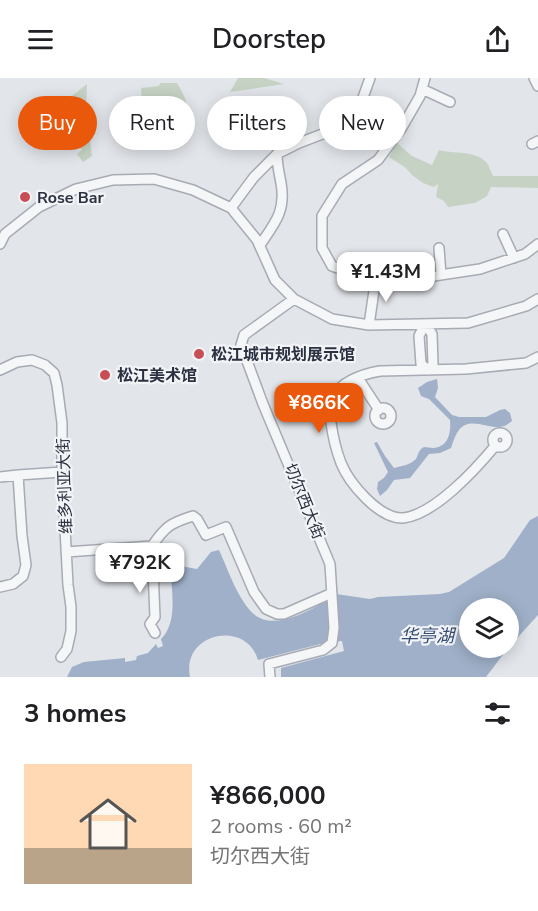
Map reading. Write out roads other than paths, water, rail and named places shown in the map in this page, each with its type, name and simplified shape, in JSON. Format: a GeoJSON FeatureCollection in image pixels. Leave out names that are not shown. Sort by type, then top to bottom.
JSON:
{"type":"FeatureCollection","features":[{"type":"Feature","properties":{"kind":"street"},"geometry":{"type":"LineString","coordinates":[[231,208],[254,177],[276,154],[338,128],[360,106],[370,78]]}},
{"type":"Feature","properties":{"kind":"street"},"geometry":{"type":"LineString","coordinates":[[425,78],[420,96],[401,129],[378,160],[342,184],[321,216],[322,248],[332,266],[357,275],[414,279],[480,269],[525,254],[538,244]]}},
{"type":"Feature","properties":{"kind":"street"},"geometry":{"type":"LineString","coordinates":[[534,78],[538,86]]}},
{"type":"Feature","properties":{"kind":"street"},"geometry":{"type":"LineString","coordinates":[[422,89],[450,102]]}},
{"type":"Feature","properties":{"kind":"street"},"geometry":{"type":"LineString","coordinates":[[260,245],[282,210],[282,184],[276,154]]}},
{"type":"Feature","properties":{"kind":"street"},"geometry":{"type":"LineString","coordinates":[[0,244],[5,234],[39,207],[76,189],[112,180],[154,179],[193,190],[231,208],[257,240],[275,280],[294,299],[332,319],[369,325],[468,323],[526,306],[538,299]]}},
{"type":"Feature","properties":{"kind":"street"},"geometry":{"type":"LineString","coordinates":[[503,234],[514,258]]}},
{"type":"Feature","properties":{"kind":"street"},"geometry":{"type":"LineString","coordinates":[[439,248],[441,275]]}},
{"type":"Feature","properties":{"kind":"street"},"geometry":{"type":"LineString","coordinates":[[369,325],[376,277]]}},
{"type":"Feature","properties":{"kind":"street","name":"切尔西大街"},"geometry":{"type":"LineString","coordinates":[[270,677],[269,664],[323,650],[332,643],[334,628],[330,564],[263,404],[241,345],[244,335],[294,299]]}},
{"type":"Feature","properties":{"kind":"street"},"geometry":{"type":"LineString","coordinates":[[425,324],[419,336],[421,364],[428,370]]}},
{"type":"Feature","properties":{"kind":"street"},"geometry":{"type":"LineString","coordinates":[[495,446],[474,471],[433,506],[404,518],[392,517],[367,500],[342,465],[333,437],[330,416],[332,398],[342,386],[369,373],[466,369],[526,363],[538,357]]}},
{"type":"Feature","properties":{"kind":"street","name":"维多利亚大街"},"geometry":{"type":"LineString","coordinates":[[0,370],[17,362],[32,360],[45,365],[54,373],[57,385],[62,423],[62,472],[68,585],[72,608],[67,649],[61,657]]}},
{"type":"Feature","properties":{"kind":"street"},"geometry":{"type":"LineString","coordinates":[[358,378],[379,410]]}},
{"type":"Feature","properties":{"kind":"street"},"geometry":{"type":"LineString","coordinates":[[0,477],[62,472]]}},
{"type":"Feature","properties":{"kind":"street"},"geometry":{"type":"LineString","coordinates":[[0,587],[13,584],[23,576],[26,565],[18,475]]}},
{"type":"Feature","properties":{"kind":"street"},"geometry":{"type":"LineString","coordinates":[[154,633],[150,624],[154,617],[152,546],[168,526],[193,516],[206,535],[226,527],[254,592],[266,609],[277,614],[284,614],[332,593]]}},
{"type":"Feature","properties":{"kind":"street"},"geometry":{"type":"LineString","coordinates":[[66,552],[152,546]]}},
{"type":"Feature","properties":{"kind":"water"},"geometry":{"type":"Polygon","coordinates":[[[437,379],[438,388],[435,397],[452,415],[486,417],[505,409],[510,413],[512,421],[499,427],[475,423],[464,426],[456,434],[451,448],[440,453],[429,454],[410,478],[394,480],[380,496],[377,489],[378,482],[388,472],[374,443],[377,442],[394,468],[414,461],[422,448],[438,447],[443,445],[448,438],[450,420],[429,399],[421,396],[418,388],[437,379]]]}},
{"type":"Feature","properties":{"kind":"water","name":"华亭湖"},"geometry":{"type":"Polygon","coordinates":[[[538,516],[538,615],[519,636],[519,598],[459,598],[459,658],[500,658],[486,677],[281,677],[281,668],[344,651],[342,641],[328,642],[258,660],[251,647],[241,639],[229,636],[204,641],[195,650],[190,662],[190,677],[67,677],[72,667],[84,662],[125,658],[125,662],[136,660],[137,656],[148,653],[156,644],[158,648],[163,646],[161,639],[167,632],[172,614],[170,564],[197,569],[211,552],[219,550],[243,602],[255,615],[264,620],[274,621],[297,616],[336,594],[370,599],[449,592],[504,558],[530,520],[538,516]]]}},
{"type":"Feature","properties":{"kind":"place","name":"Rose Bar"},"geometry":{"type":"Point","coordinates":[25,197]}},
{"type":"Feature","properties":{"kind":"place","name":"松江城市规划展示馆"},"geometry":{"type":"Point","coordinates":[199,354]}},
{"type":"Feature","properties":{"kind":"place","name":"松江美术馆"},"geometry":{"type":"Point","coordinates":[105,375]}}]}
